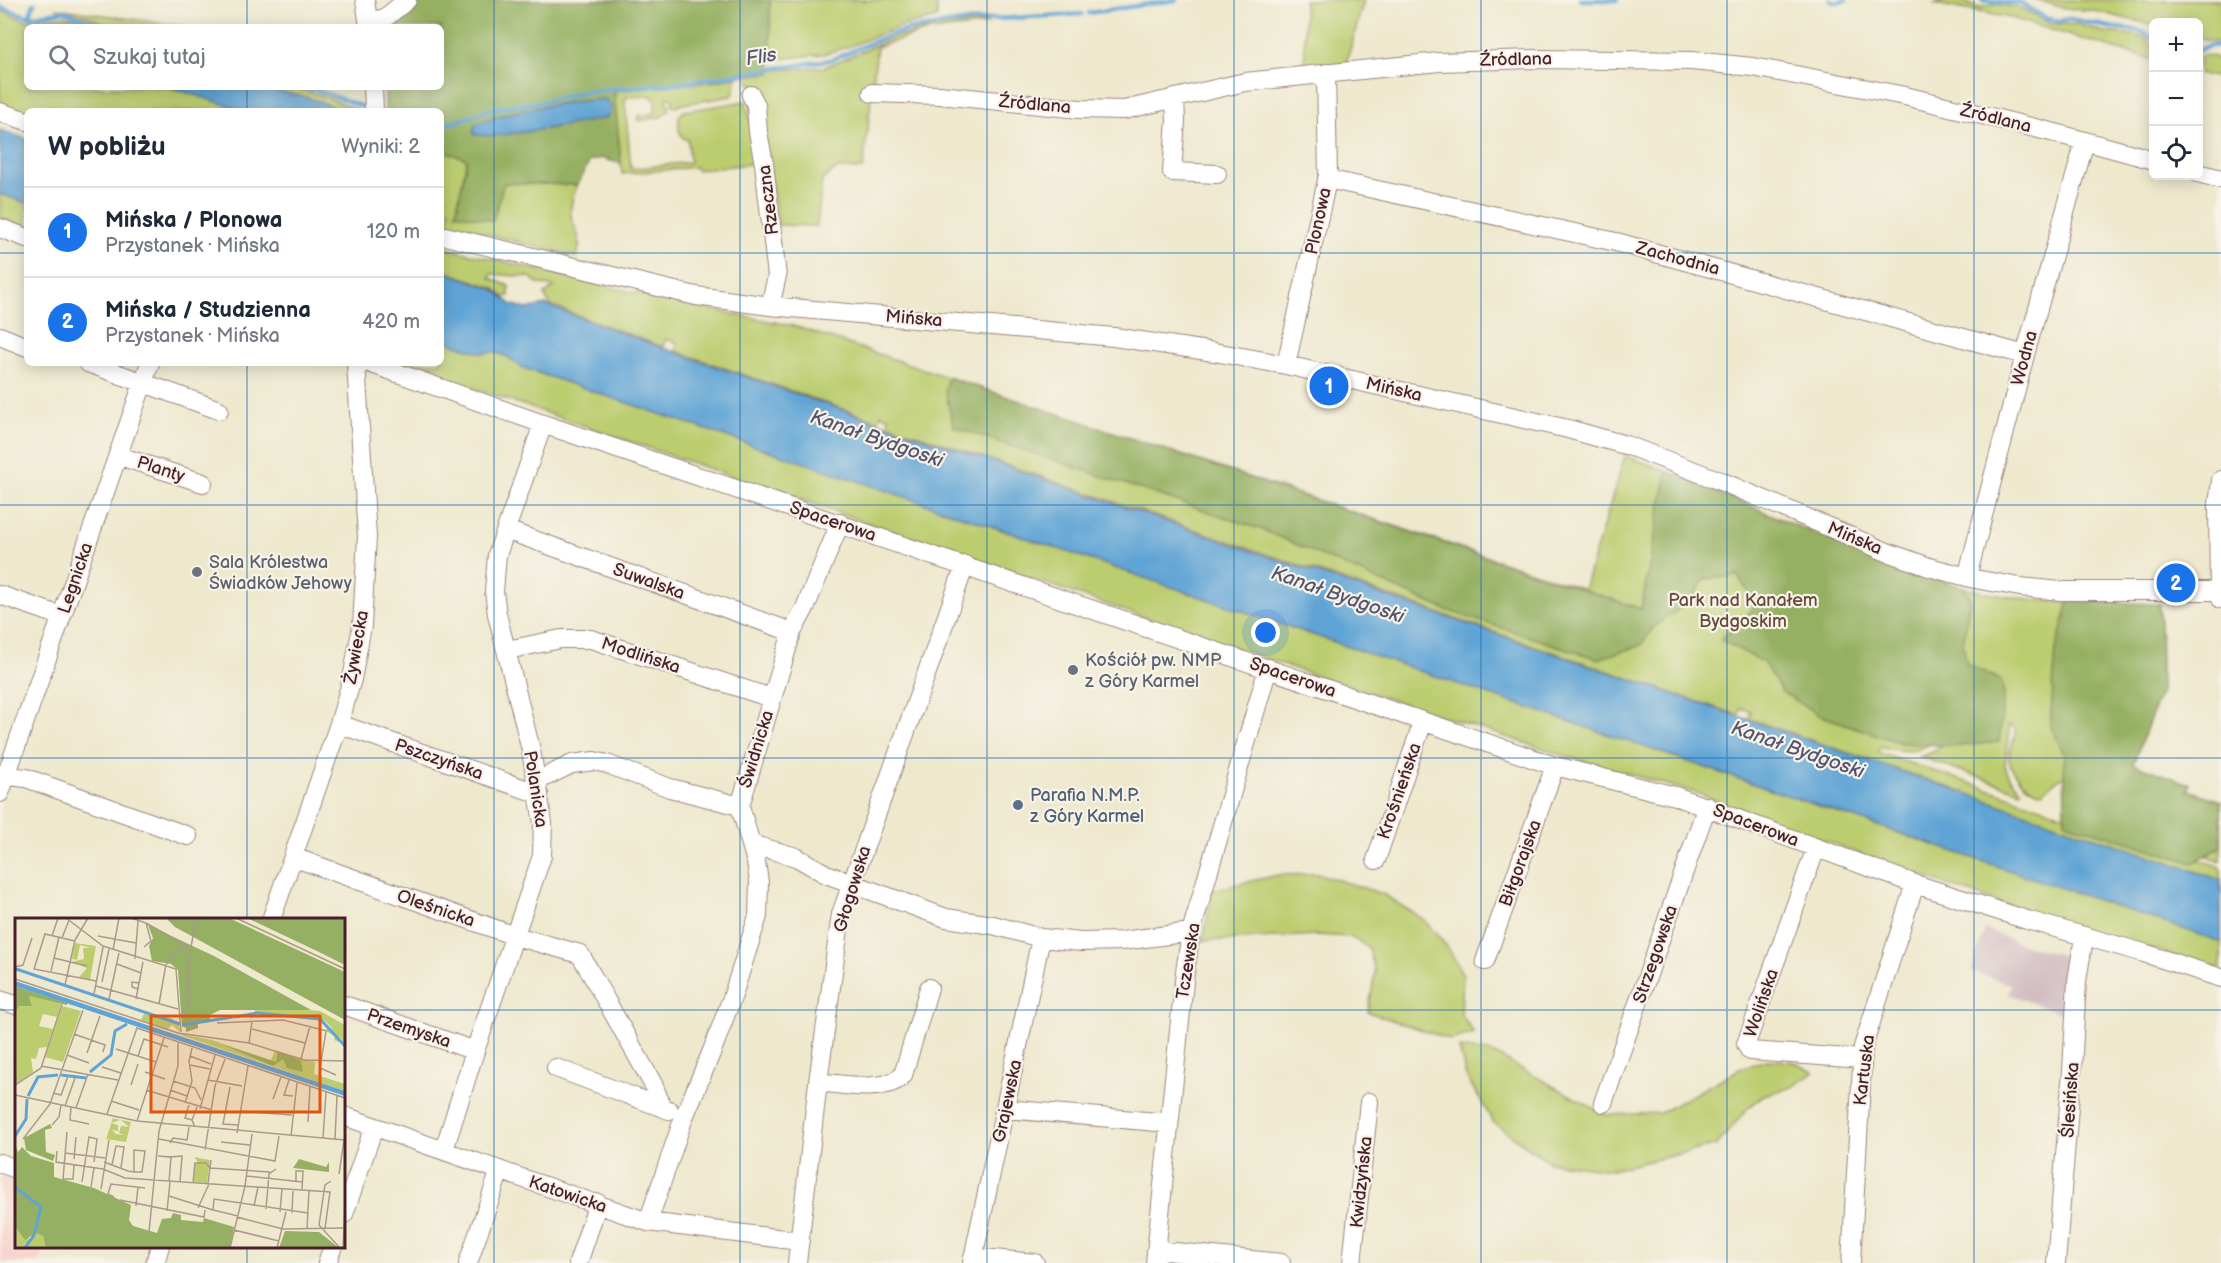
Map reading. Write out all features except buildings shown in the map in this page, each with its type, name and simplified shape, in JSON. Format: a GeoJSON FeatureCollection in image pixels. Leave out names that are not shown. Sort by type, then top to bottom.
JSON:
{"type":"FeatureCollection","features":[{"type":"Feature","properties":{"kind":"street"},"geometry":{"type":"LineString","coordinates":[[365,0],[369,24],[385,18],[407,0]]}},
{"type":"Feature","properties":{"kind":"street","name":"Źródlana"},"geometry":{"type":"LineString","coordinates":[[872,93],[939,95],[1099,110],[1138,107],[1245,82],[1478,60],[1625,59],[1732,64],[1905,96],[2149,159]]}},
{"type":"Feature","properties":{"kind":"street","name":"Plonowa"},"geometry":{"type":"LineString","coordinates":[[1286,365],[1327,179],[1326,73]]}},
{"type":"Feature","properties":{"kind":"street"},"geometry":{"type":"LineString","coordinates":[[374,90],[374,108]]}},
{"type":"Feature","properties":{"kind":"street","name":"Rzeczna"},"geometry":{"type":"LineString","coordinates":[[751,95],[756,105],[777,276],[771,306]]}},
{"type":"Feature","properties":{"kind":"street"},"geometry":{"type":"LineString","coordinates":[[1175,98],[1176,121],[1172,172],[1217,174]]}},
{"type":"Feature","properties":{"kind":"street"},"geometry":{"type":"LineString","coordinates":[[0,111],[24,120]]}},
{"type":"Feature","properties":{"kind":"street","name":"Wodna"},"geometry":{"type":"LineString","coordinates":[[1967,577],[2025,355],[2085,141]]}},
{"type":"Feature","properties":{"kind":"street"},"geometry":{"type":"LineString","coordinates":[[2203,174],[2221,179]]}},
{"type":"Feature","properties":{"kind":"street","name":"Zachodnia"},"geometry":{"type":"LineString","coordinates":[[1327,179],[1616,242],[2025,355]]}},
{"type":"Feature","properties":{"kind":"street"},"geometry":{"type":"LineString","coordinates":[[0,228],[24,237]]}},
{"type":"Feature","properties":{"kind":"street","name":"Mińska"},"geometry":{"type":"LineString","coordinates":[[444,236],[696,296],[771,306],[1114,337],[1286,365],[1568,429],[1638,448],[1887,552],[1967,577],[2020,587],[2061,591],[2220,594]]}},
{"type":"Feature","properties":{"kind":"street"},"geometry":{"type":"LineString","coordinates":[[0,336],[24,346]]}},
{"type":"Feature","properties":{"kind":"street"},"geometry":{"type":"LineString","coordinates":[[97,366],[219,410]]}},
{"type":"Feature","properties":{"kind":"street","name":"Legnicka"},"geometry":{"type":"LineString","coordinates":[[2,782],[149,366]]}},
{"type":"Feature","properties":{"kind":"street","name":"Żywiecka"},"geometry":{"type":"LineString","coordinates":[[272,918],[339,724],[360,641],[367,566],[366,495],[356,366]]}},
{"type":"Feature","properties":{"kind":"street","name":"Spacerowa"},"geometry":{"type":"LineString","coordinates":[[378,366],[1556,766],[1655,790],[1707,806],[1915,884],[2221,978]]}},
{"type":"Feature","properties":{"kind":"street","name":"Polanicka"},"geometry":{"type":"LineString","coordinates":[[444,1150],[475,1051],[542,856],[543,823],[531,750],[497,614],[494,591],[497,555],[543,424]]}},
{"type":"Feature","properties":{"kind":"street","name":"Planty"},"geometry":{"type":"LineString","coordinates":[[118,456],[203,483]]}},
{"type":"Feature","properties":{"kind":"street"},"geometry":{"type":"LineString","coordinates":[[2220,594],[2218,504],[2221,480]]}},
{"type":"Feature","properties":{"kind":"street","name":"Świdnicka"},"geometry":{"type":"LineString","coordinates":[[648,1222],[684,1117],[733,995],[758,916],[759,882],[740,806],[792,632],[805,608],[840,523]]}},
{"type":"Feature","properties":{"kind":"street","name":"Suwalska"},"geometry":{"type":"LineString","coordinates":[[506,530],[792,632]]}},
{"type":"Feature","properties":{"kind":"street","name":"Głogowska"},"geometry":{"type":"LineString","coordinates":[[797,1263],[836,938],[844,902],[965,565]]}},
{"type":"Feature","properties":{"kind":"street"},"geometry":{"type":"LineString","coordinates":[[0,595],[61,616]]}},
{"type":"Feature","properties":{"kind":"street","name":"Modlińska"},"geometry":{"type":"LineString","coordinates":[[507,650],[561,639],[591,639],[771,698]]}},
{"type":"Feature","properties":{"kind":"street","name":"Tczewska"},"geometry":{"type":"LineString","coordinates":[[1156,1256],[1191,932],[1268,669]]}},
{"type":"Feature","properties":{"kind":"street","name":"Krośnieńska"},"geometry":{"type":"LineString","coordinates":[[1376,860],[1423,721]]}},
{"type":"Feature","properties":{"kind":"street","name":"Pszczyńska"},"geometry":{"type":"LineString","coordinates":[[339,724],[537,788]]}},
{"type":"Feature","properties":{"kind":"street"},"geometry":{"type":"LineString","coordinates":[[531,750],[543,761],[562,768]]}},
{"type":"Feature","properties":{"kind":"street"},"geometry":{"type":"LineString","coordinates":[[537,788],[562,768],[582,762],[600,762],[663,786],[740,806]]}},
{"type":"Feature","properties":{"kind":"street","name":"Biłgorajska"},"geometry":{"type":"LineString","coordinates":[[1485,961],[1556,766]]}},
{"type":"Feature","properties":{"kind":"street"},"geometry":{"type":"LineString","coordinates":[[2,782],[26,778],[188,836]]}},
{"type":"Feature","properties":{"kind":"street","name":"Strzegowska"},"geometry":{"type":"LineString","coordinates":[[1603,1103],[1707,806]]}},
{"type":"Feature","properties":{"kind":"street"},"geometry":{"type":"LineString","coordinates":[[751,844],[796,857],[850,884],[946,918],[993,925],[1041,938],[1081,942],[1122,941],[1191,932]]}},
{"type":"Feature","properties":{"kind":"street","name":"Wolińska"},"geometry":{"type":"LineString","coordinates":[[1816,848],[1746,1044],[1750,1051],[1862,1059]]}},
{"type":"Feature","properties":{"kind":"street","name":"Oleśnicka"},"geometry":{"type":"LineString","coordinates":[[293,857],[515,936],[580,954],[653,1084],[662,1107]]}},
{"type":"Feature","properties":{"kind":"street","name":"Kartuska"},"geometry":{"type":"LineString","coordinates":[[1851,1263],[1862,1059],[1868,1031],[1915,884]]}},
{"type":"Feature","properties":{"kind":"street","name":"Ślesińska"},"geometry":{"type":"LineString","coordinates":[[2056,1263],[2077,981],[2084,937]]}},
{"type":"Feature","properties":{"kind":"street","name":"Grajewska"},"geometry":{"type":"LineString","coordinates":[[973,1260],[1041,938]]}},
{"type":"Feature","properties":{"kind":"street"},"geometry":{"type":"LineString","coordinates":[[818,1082],[874,1086],[898,1080],[903,1075],[929,988]]}},
{"type":"Feature","properties":{"kind":"street"},"geometry":{"type":"LineString","coordinates":[[0,1000],[15,1005]]}},
{"type":"Feature","properties":{"kind":"street","name":"Przemyska"},"geometry":{"type":"LineString","coordinates":[[345,1005],[475,1051]]}},
{"type":"Feature","properties":{"kind":"street"},"geometry":{"type":"LineString","coordinates":[[556,1068],[684,1117]]}},
{"type":"Feature","properties":{"kind":"street","name":"Kwidzyńska"},"geometry":{"type":"LineString","coordinates":[[1352,1263],[1369,1102]]}},
{"type":"Feature","properties":{"kind":"street"},"geometry":{"type":"LineString","coordinates":[[1005,1109],[1169,1123]]}},
{"type":"Feature","properties":{"kind":"street","name":"Katowicka"},"geometry":{"type":"LineString","coordinates":[[345,1116],[648,1222],[800,1241]]}},
{"type":"Feature","properties":{"kind":"street"},"geometry":{"type":"LineString","coordinates":[[345,1212],[374,1126]]}},
{"type":"Feature","properties":{"kind":"street"},"geometry":{"type":"LineString","coordinates":[[0,1163],[15,1169]]}},
{"type":"Feature","properties":{"kind":"street"},"geometry":{"type":"LineString","coordinates":[[468,1263],[500,1170]]}},
{"type":"Feature","properties":{"kind":"street"},"geometry":{"type":"LineString","coordinates":[[578,1263],[598,1203]]}},
{"type":"Feature","properties":{"kind":"street"},"geometry":{"type":"LineString","coordinates":[[155,1263],[159,1248]]}},
{"type":"Feature","properties":{"kind":"street"},"geometry":{"type":"LineString","coordinates":[[327,1263],[332,1248]]}},
{"type":"Feature","properties":{"kind":"street"},"geometry":{"type":"LineString","coordinates":[[1156,1256],[1281,1263]]}},
{"type":"Feature","properties":{"kind":"street"},"geometry":{"type":"LineString","coordinates":[[973,1260],[1035,1263]]}},
{"type":"Feature","properties":{"kind":"shaded area"},"geometry":{"type":"Polygon","coordinates":[[[1985,929],[2026,946],[2066,956],[2065,1015],[2008,994],[2012,985],[1971,971],[1985,929]]]}},
{"type":"Feature","properties":{"kind":"shaded area"},"geometry":{"type":"Polygon","coordinates":[[[0,1170],[15,1175],[15,1248],[45,1248],[39,1263],[0,1263],[0,1170]]]}},
{"type":"Feature","properties":{"kind":"green space"},"geometry":{"type":"Polygon","coordinates":[[[399,0],[770,0],[771,73],[737,76],[718,81],[614,91],[621,164],[602,158],[590,161],[577,185],[504,183],[493,221],[456,213],[467,159],[444,151],[444,108],[385,108],[385,90],[444,90],[444,24],[390,24],[405,11],[399,0]]]}},
{"type":"Feature","properties":{"kind":"green space"},"geometry":{"type":"Polygon","coordinates":[[[770,0],[937,0],[937,18],[902,26],[824,54],[770,60],[770,0]]]}},
{"type":"Feature","properties":{"kind":"green space"},"geometry":{"type":"Polygon","coordinates":[[[1304,0],[1364,0],[1346,64],[1305,69],[1304,0]]]}},
{"type":"Feature","properties":{"kind":"green space"},"geometry":{"type":"Polygon","coordinates":[[[1946,0],[1961,0],[1978,8],[1995,4],[2021,8],[2051,24],[2077,24],[2104,32],[2135,35],[2149,42],[2149,59],[2011,18],[1935,4],[1946,0]]]}},
{"type":"Feature","properties":{"kind":"green space"},"geometry":{"type":"Polygon","coordinates":[[[2035,0],[2221,0],[2221,43],[2203,40],[2203,18],[2149,18],[2149,24],[2094,11],[2064,8],[2035,0]]]}},
{"type":"Feature","properties":{"kind":"green space"},"geometry":{"type":"Polygon","coordinates":[[[56,8],[165,24],[105,24],[56,8]]]}},
{"type":"Feature","properties":{"kind":"green space"},"geometry":{"type":"Polygon","coordinates":[[[0,10],[26,21],[63,16],[91,24],[24,24],[24,90],[302,90],[352,108],[24,108],[24,116],[0,108],[0,10]]]}},
{"type":"Feature","properties":{"kind":"green space"},"geometry":{"type":"Polygon","coordinates":[[[984,22],[988,24],[924,32],[877,47],[863,169],[837,169],[822,180],[817,226],[778,225],[757,92],[755,85],[748,82],[747,75],[770,73],[771,70],[825,67],[895,37],[932,28],[984,22]]]}},
{"type":"Feature","properties":{"kind":"green space"},"geometry":{"type":"Polygon","coordinates":[[[2203,55],[2217,58],[2221,68],[2221,79],[2203,74],[2203,55]]]}},
{"type":"Feature","properties":{"kind":"green space"},"geometry":{"type":"Polygon","coordinates":[[[737,76],[732,96],[676,107],[672,106],[673,100],[668,97],[666,101],[669,104],[669,110],[661,117],[639,121],[638,116],[655,113],[655,101],[652,96],[626,97],[631,169],[690,162],[688,140],[683,138],[679,131],[679,116],[684,111],[746,101],[758,163],[696,170],[696,167],[622,174],[614,91],[718,81],[737,76]]]}},
{"type":"Feature","properties":{"kind":"green space"},"geometry":{"type":"Polygon","coordinates":[[[444,151],[467,158],[456,213],[504,183],[577,185],[571,210],[579,241],[577,257],[447,224],[450,210],[444,208],[446,197],[444,196],[444,151]]]}},
{"type":"Feature","properties":{"kind":"green space"},"geometry":{"type":"Polygon","coordinates":[[[0,194],[24,202],[24,227],[0,218],[0,194]]]}},
{"type":"Feature","properties":{"kind":"green space","name":"Park nad Kanałem Bydgoskim"},"geometry":{"type":"Polygon","coordinates":[[[444,248],[674,302],[794,326],[1584,589],[1625,456],[1714,490],[1844,546],[1933,579],[2023,599],[2160,604],[2161,690],[2133,764],[2190,784],[2188,790],[2221,801],[2221,861],[2155,838],[2075,773],[2060,778],[2042,792],[2031,788],[2011,767],[2009,755],[2015,738],[2015,727],[2009,725],[2010,735],[2005,764],[2012,780],[2022,790],[2020,791],[1920,757],[1933,752],[1950,738],[1939,737],[1925,747],[1912,751],[1882,747],[1878,750],[1879,753],[2221,867],[2221,880],[1749,719],[1751,711],[1741,708],[1739,715],[1678,695],[887,424],[890,418],[881,414],[878,421],[675,351],[678,343],[666,339],[663,347],[550,305],[544,295],[554,287],[537,283],[530,277],[491,274],[490,278],[509,286],[509,296],[504,297],[494,288],[444,271],[444,248]]]}},
{"type":"Feature","properties":{"kind":"green space"},"geometry":{"type":"Polygon","coordinates":[[[444,341],[481,353],[493,352],[508,357],[521,367],[2221,942],[2221,969],[2058,922],[1920,876],[1700,794],[1566,756],[1302,671],[409,366],[444,366],[444,341]]]}},
{"type":"Feature","properties":{"kind":"green space"},"geometry":{"type":"Polygon","coordinates":[[[948,377],[1641,609],[1667,471],[1892,566],[1965,588],[1970,599],[1963,644],[1967,664],[2001,680],[2004,693],[1999,742],[1959,746],[1901,743],[1819,715],[1782,692],[1763,662],[1721,640],[1756,605],[1738,576],[1705,579],[1691,600],[1653,628],[1641,645],[1598,659],[1446,610],[1263,530],[954,427],[945,391],[948,377]]]}},
{"type":"Feature","properties":{"kind":"green space"},"geometry":{"type":"Polygon","coordinates":[[[2069,601],[2160,604],[2161,690],[2133,764],[2190,784],[2188,790],[2221,801],[2221,847],[2193,863],[2065,822],[2064,754],[2050,725],[2056,649],[2069,601]]]}},
{"type":"Feature","properties":{"kind":"green space"},"geometry":{"type":"Polygon","coordinates":[[[1319,874],[1383,894],[1423,919],[1449,949],[1463,975],[1461,1014],[1474,1033],[1451,1040],[1368,1012],[1375,973],[1369,948],[1352,937],[1317,935],[1203,941],[1212,890],[1278,875],[1319,874]]]}},
{"type":"Feature","properties":{"kind":"green space"},"geometry":{"type":"Polygon","coordinates":[[[1459,1048],[1491,1052],[1606,1115],[1660,1113],[1743,1067],[1767,1060],[1791,1061],[1814,1072],[1792,1087],[1764,1095],[1746,1110],[1717,1145],[1611,1170],[1549,1162],[1494,1123],[1466,1076],[1459,1048]]]}},
{"type":"Feature","properties":{"kind":"water"},"geometry":{"type":"Polygon","coordinates":[[[179,90],[264,90],[301,96],[335,108],[236,108],[179,90]]]}},
{"type":"Feature","properties":{"kind":"water"},"geometry":{"type":"Polygon","coordinates":[[[605,99],[611,107],[606,118],[517,133],[474,134],[474,126],[518,111],[605,99]]]}},
{"type":"Feature","properties":{"kind":"water"},"geometry":{"type":"Polygon","coordinates":[[[0,130],[24,138],[24,202],[0,194],[0,130]]]}},
{"type":"Feature","properties":{"kind":"water","name":"Kanał Bydgoski"},"geometry":{"type":"Polygon","coordinates":[[[444,271],[493,289],[511,304],[526,309],[546,305],[663,348],[1267,556],[2221,880],[2221,942],[521,367],[508,357],[494,352],[481,353],[444,341],[444,271]]]}},
{"type":"Feature","properties":{"kind":"waterway","name":"Flis"},"geometry":{"type":"LineString","coordinates":[[1089,13],[1176,0]]}},
{"type":"Feature","properties":{"kind":"waterway","name":"Flis"},"geometry":{"type":"LineString","coordinates":[[1581,0],[1617,0]]}},
{"type":"Feature","properties":{"kind":"waterway","name":"Flis"},"geometry":{"type":"LineString","coordinates":[[1830,0],[1834,2],[1846,0]]}},
{"type":"Feature","properties":{"kind":"waterway","name":"Flis"},"geometry":{"type":"LineString","coordinates":[[1982,0],[2023,4],[2045,18],[2058,21],[2070,19],[2137,30],[2149,36]]}},
{"type":"Feature","properties":{"kind":"waterway"},"geometry":{"type":"LineString","coordinates":[[29,17],[34,4]]}},
{"type":"Feature","properties":{"kind":"waterway","name":"Flis"},"geometry":{"type":"LineString","coordinates":[[0,7],[29,17],[64,11],[97,24]]}},
{"type":"Feature","properties":{"kind":"waterway","name":"Flis"},"geometry":{"type":"LineString","coordinates":[[444,123],[452,123],[495,108],[542,102],[584,92],[681,83],[830,60],[911,29],[978,20],[1082,14]]}},
{"type":"Feature","properties":{"kind":"waterway","name":"Flis"},"geometry":{"type":"LineString","coordinates":[[2203,48],[2209,46],[2221,48]]}},
{"type":"Feature","properties":{"kind":"waterway","name":"Flis"},"geometry":{"type":"LineString","coordinates":[[315,90],[366,108]]}},
{"type":"Feature","properties":{"kind":"place","name":"Mińska / Plonowa"},"geometry":{"type":"Point","coordinates":[1329,386]}},
{"type":"Feature","properties":{"kind":"place","name":"Sala Królestwa Świadków Jehowy"},"geometry":{"type":"Point","coordinates":[197,572]}},
{"type":"Feature","properties":{"kind":"place","name":"Mińska / Studzienna"},"geometry":{"type":"Point","coordinates":[2176,583]}},
{"type":"Feature","properties":{"kind":"place","name":"Kościół pw. NMP z Góry Karmel"},"geometry":{"type":"Point","coordinates":[1073,670]}},
{"type":"Feature","properties":{"kind":"place","name":"Parafia N.M.P. z Góry Karmel"},"geometry":{"type":"Point","coordinates":[1018,805]}}]}
